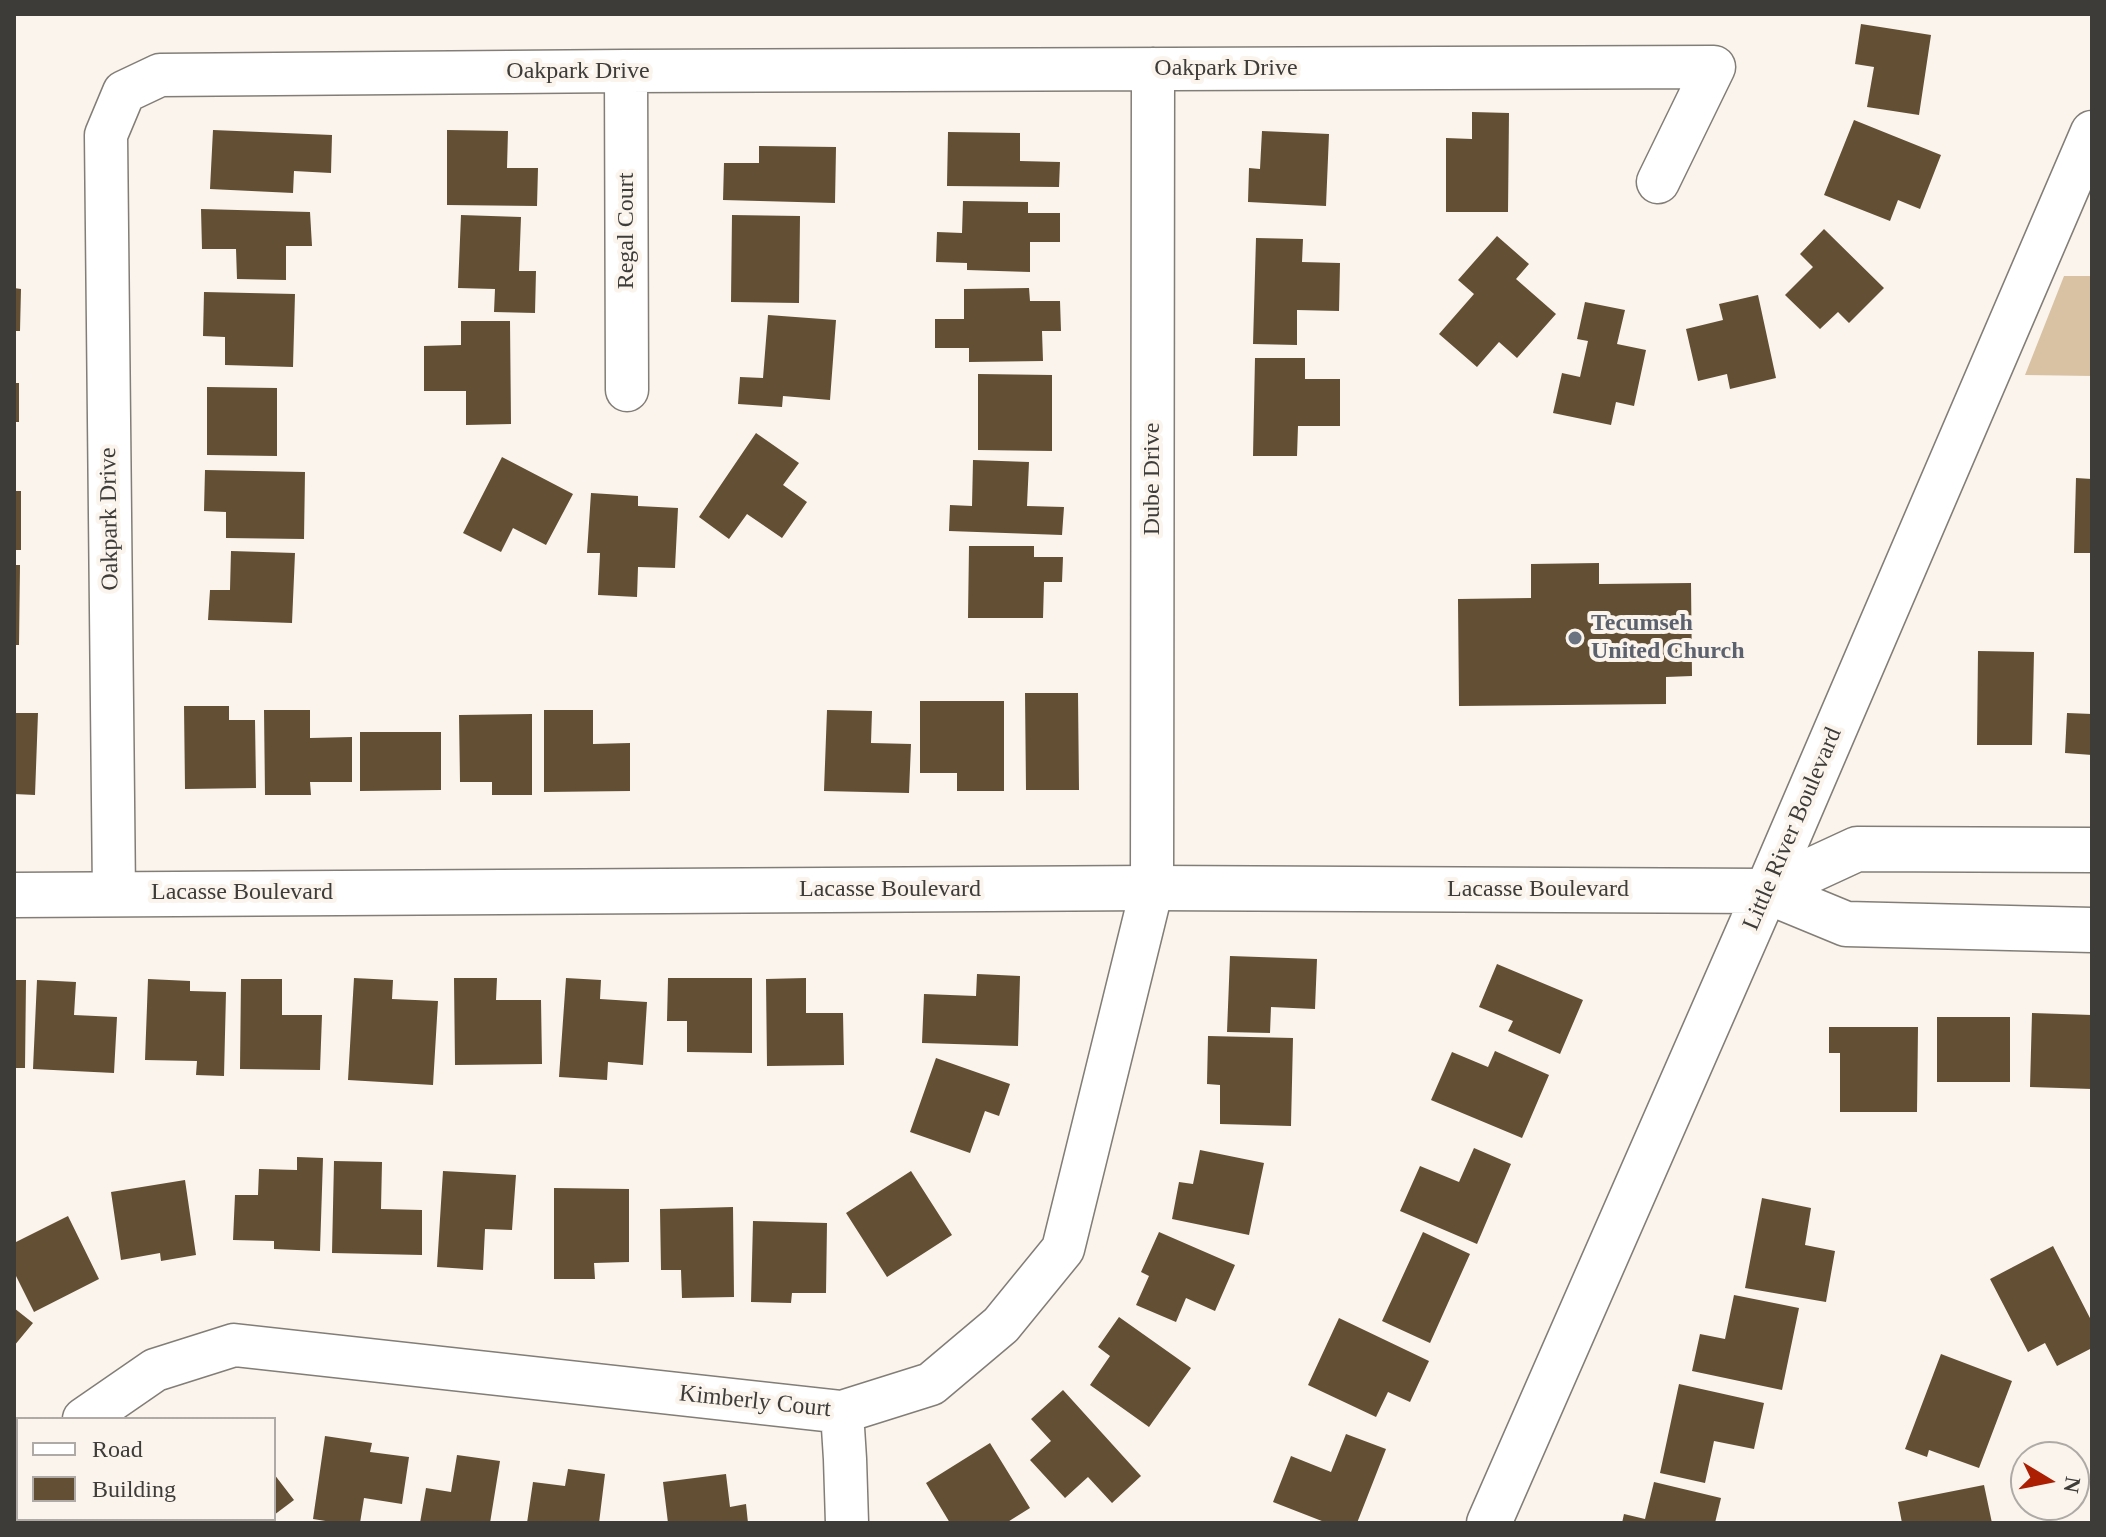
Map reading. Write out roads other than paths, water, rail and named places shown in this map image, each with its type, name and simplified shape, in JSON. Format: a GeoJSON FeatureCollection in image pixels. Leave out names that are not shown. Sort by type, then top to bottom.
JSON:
{"type":"FeatureCollection","features":[{"type":"Feature","properties":{"kind":"street","name":"Oakpark Drive"},"geometry":{"type":"LineString","coordinates":[[114,894],[106,135],[124,92],[160,75],[1714,67],[1658,182]]}},
{"type":"Feature","properties":{"kind":"street","name":"Dube Drive"},"geometry":{"type":"LineString","coordinates":[[1152,888],[1153,69]]}},
{"type":"Feature","properties":{"kind":"street","name":"Regal Court"},"geometry":{"type":"LineString","coordinates":[[626,71],[627,390]]}},
{"type":"Feature","properties":{"kind":"street","name":"Little River Boulevard"},"geometry":{"type":"LineString","coordinates":[[1489,1523],[1766,891],[2092,132]]}},
{"type":"Feature","properties":{"kind":"street","name":"Lacasse Boulevard"},"geometry":{"type":"LineString","coordinates":[[1766,891],[1857,849],[2092,850]]}},
{"type":"Feature","properties":{"kind":"street","name":"Lacasse Boulevard"},"geometry":{"type":"LineString","coordinates":[[14,895],[1152,888],[1766,891],[1846,924],[2092,930]]}},
{"type":"Feature","properties":{"kind":"street","name":"Kimberly Court"},"geometry":{"type":"LineString","coordinates":[[87,1417],[155,1370],[234,1345],[842,1412],[931,1384],[1001,1325],[1063,1249],[1152,888]]}},
{"type":"Feature","properties":{"kind":"street"},"geometry":{"type":"LineString","coordinates":[[842,1412],[847,1523]]}},
{"type":"Feature","properties":{"kind":"place","name":"Tecumseh United Church"},"geometry":{"type":"Point","coordinates":[1575,638]}}]}
